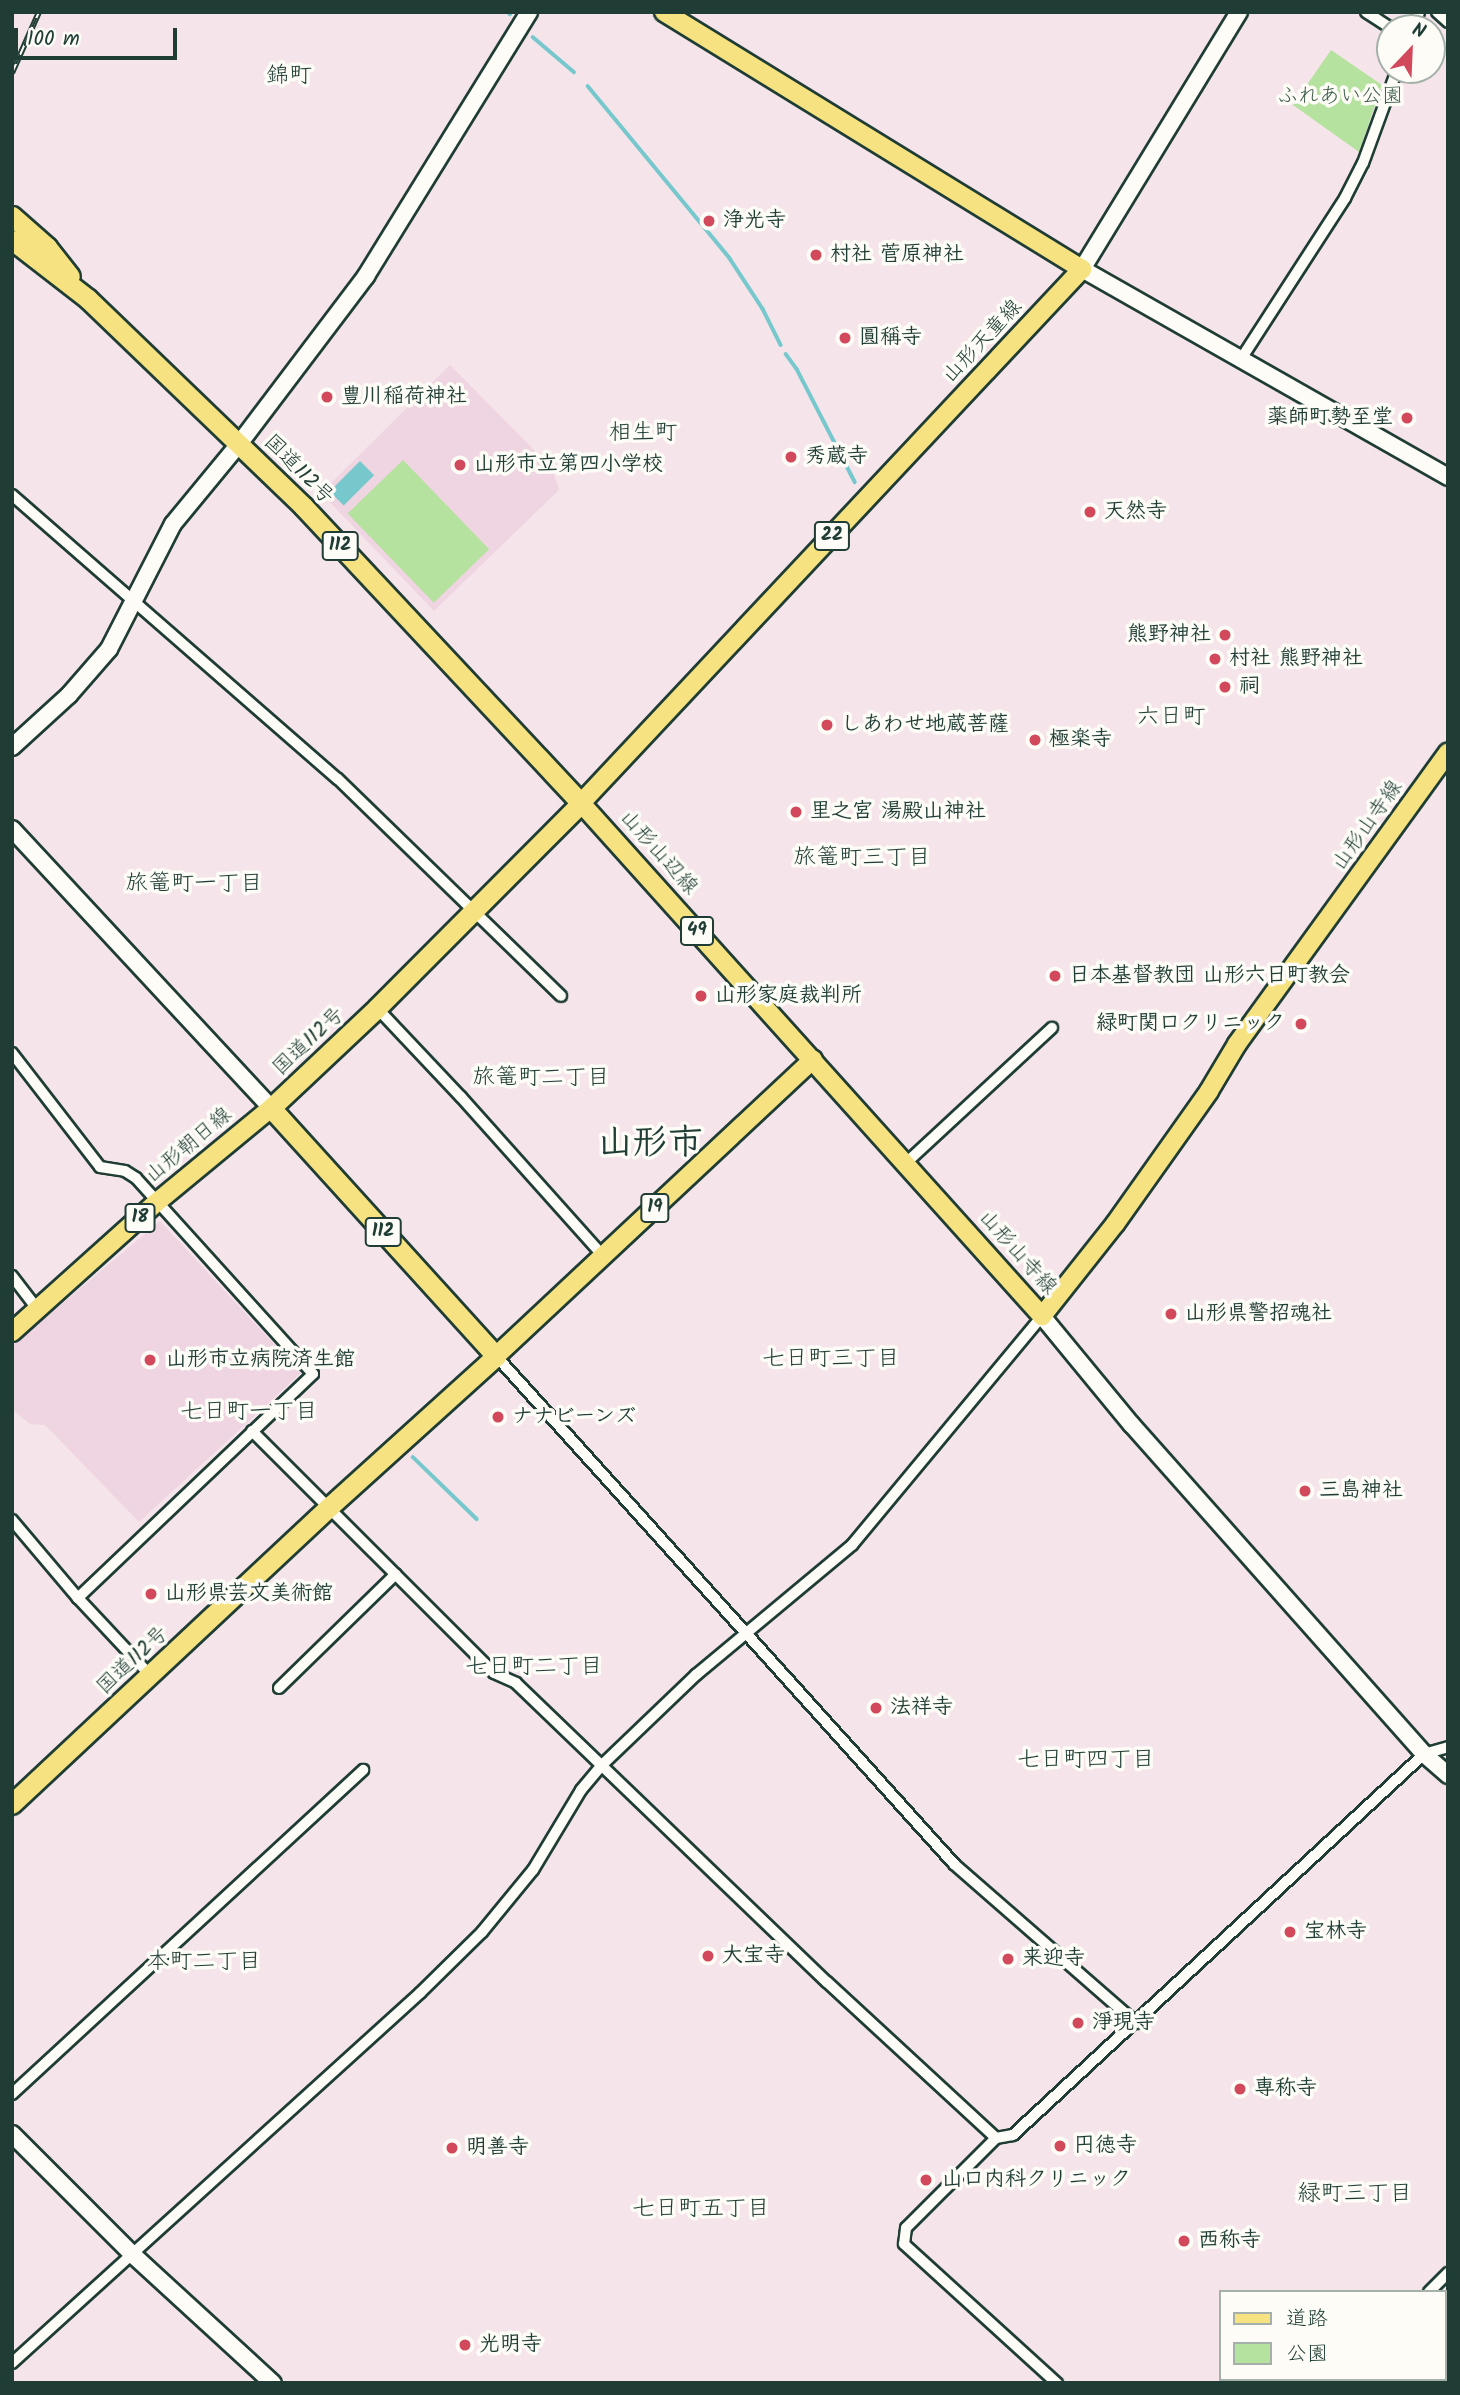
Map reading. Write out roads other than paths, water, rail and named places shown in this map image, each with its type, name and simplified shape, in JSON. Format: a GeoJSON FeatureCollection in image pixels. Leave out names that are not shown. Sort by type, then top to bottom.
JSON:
{"type":"FeatureCollection","features":[{"type":"Feature","properties":{"kind":"highway","name":"国道112号"},"geometry":{"type":"LineString","coordinates":[[12,216],[47,247],[88,299]]}},
{"type":"Feature","properties":{"kind":"highway","name":"国道112号"},"geometry":{"type":"LineString","coordinates":[[12,240],[88,299],[303,506],[581,803],[377,1008],[271,1108],[496,1356],[330,1506],[12,1804]]}},
{"type":"Feature","properties":{"kind":"main road"},"geometry":{"type":"LineString","coordinates":[[664,12],[1082,269]]}},
{"type":"Feature","properties":{"kind":"main road","name":"山形天童線"},"geometry":{"type":"LineString","coordinates":[[581,803],[1082,269]]}},
{"type":"Feature","properties":{"kind":"main road","name":"山形山寺線"},"geometry":{"type":"LineString","coordinates":[[813,1059],[1042,1315],[1115,1224],[1209,1091],[1237,1044],[1448,752]]}},
{"type":"Feature","properties":{"kind":"main road","name":"山形山辺線"},"geometry":{"type":"LineString","coordinates":[[581,803],[813,1059]]}},
{"type":"Feature","properties":{"kind":"main road","name":"19"},"geometry":{"type":"LineString","coordinates":[[496,1356],[813,1059]]}},
{"type":"Feature","properties":{"kind":"main road","name":"山形朝日線"},"geometry":{"type":"LineString","coordinates":[[12,1332],[157,1202],[271,1108]]}},
{"type":"Feature","properties":{"kind":"street"},"geometry":{"type":"LineString","coordinates":[[12,747],[69,695],[96,664],[122,626],[173,524],[239,444],[366,276],[529,12]]}},
{"type":"Feature","properties":{"kind":"street"},"geometry":{"type":"LineString","coordinates":[[1239,12],[1082,269],[1448,477]]}},
{"type":"Feature","properties":{"kind":"street"},"geometry":{"type":"LineString","coordinates":[[1437,12],[1448,22]]}},
{"type":"Feature","properties":{"kind":"street"},"geometry":{"type":"LineString","coordinates":[[1241,359],[1345,198],[1363,163],[1392,84]]}},
{"type":"Feature","properties":{"kind":"street"},"geometry":{"type":"LineString","coordinates":[[12,495],[338,779],[561,996]]}},
{"type":"Feature","properties":{"kind":"street"},"geometry":{"type":"LineString","coordinates":[[12,829],[271,1108]]}},
{"type":"Feature","properties":{"kind":"street"},"geometry":{"type":"LineString","coordinates":[[377,1008],[461,1097],[603,1256]]}},
{"type":"Feature","properties":{"kind":"street"},"geometry":{"type":"LineString","coordinates":[[906,1163],[1052,1028]]}},
{"type":"Feature","properties":{"kind":"street"},"geometry":{"type":"LineString","coordinates":[[12,1053],[100,1167],[125,1171],[136,1178],[313,1374],[78,1598]]}},
{"type":"Feature","properties":{"kind":"street"},"geometry":{"type":"LineString","coordinates":[[12,1276],[37,1310]]}},
{"type":"Feature","properties":{"kind":"street"},"geometry":{"type":"LineString","coordinates":[[12,2363],[419,1993],[482,1931],[533,1870],[581,1790],[601,1766],[648,1719],[852,1545],[1042,1315],[1132,1425],[1424,1754],[1448,1775]]}},
{"type":"Feature","properties":{"kind":"street"},"geometry":{"type":"LineString","coordinates":[[496,1356],[954,1864],[1136,2023]]}},
{"type":"Feature","properties":{"kind":"street"},"geometry":{"type":"LineString","coordinates":[[252,1431],[321,1502],[330,1506],[494,1673],[516,1683],[827,1982],[996,2137]]}},
{"type":"Feature","properties":{"kind":"street"},"geometry":{"type":"LineString","coordinates":[[12,1520],[78,1598],[150,1675]]}},
{"type":"Feature","properties":{"kind":"street"},"geometry":{"type":"LineString","coordinates":[[279,1688],[396,1574]]}},
{"type":"Feature","properties":{"kind":"street"},"geometry":{"type":"LineString","coordinates":[[1057,2383],[904,2244],[905,2228],[996,2137],[1013,2135],[1424,1754],[1448,1747]]}},
{"type":"Feature","properties":{"kind":"street"},"geometry":{"type":"LineString","coordinates":[[12,2094],[363,1770]]}},
{"type":"Feature","properties":{"kind":"street"},"geometry":{"type":"LineString","coordinates":[[12,2134],[132,2253],[273,2383]]}},
{"type":"Feature","properties":{"kind":"street"},"geometry":{"type":"LineString","coordinates":[[1431,2290],[1448,2273]]}},
{"type":"Feature","properties":{"kind":"water"},"geometry":{"type":"Polygon","coordinates":[[[360,461],[374,475],[344,506],[330,491],[360,461]]]}},
{"type":"Feature","properties":{"kind":"waterway"},"geometry":{"type":"LineString","coordinates":[[533,37],[574,72]]}},
{"type":"Feature","properties":{"kind":"waterway"},"geometry":{"type":"LineString","coordinates":[[588,86],[729,257],[763,309],[781,345]]}},
{"type":"Feature","properties":{"kind":"waterway"},"geometry":{"type":"LineString","coordinates":[[786,354],[797,369],[855,482]]}},
{"type":"Feature","properties":{"kind":"waterway"},"geometry":{"type":"LineString","coordinates":[[413,1457],[477,1519]]}},
{"type":"Feature","properties":{"kind":"railway"},"geometry":{"type":"LineString","coordinates":[[12,73],[39,12]]}},
{"type":"Feature","properties":{"kind":"place","name":"浄光寺"},"geometry":{"type":"Point","coordinates":[709,221]}},
{"type":"Feature","properties":{"kind":"place","name":"村社 菅原神社"},"geometry":{"type":"Point","coordinates":[816,255]}},
{"type":"Feature","properties":{"kind":"place","name":"圓稱寺"},"geometry":{"type":"Point","coordinates":[845,338]}},
{"type":"Feature","properties":{"kind":"place","name":"豊川稲荷神社"},"geometry":{"type":"Point","coordinates":[327,397]}},
{"type":"Feature","properties":{"kind":"place","name":"薬師町勢至堂"},"geometry":{"type":"Point","coordinates":[1407,418]}},
{"type":"Feature","properties":{"kind":"place","name":"秀蔵寺"},"geometry":{"type":"Point","coordinates":[791,457]}},
{"type":"Feature","properties":{"kind":"place","name":"山形市立第四小学校"},"geometry":{"type":"Point","coordinates":[460,465]}},
{"type":"Feature","properties":{"kind":"place","name":"天然寺"},"geometry":{"type":"Point","coordinates":[1090,512]}},
{"type":"Feature","properties":{"kind":"place","name":"熊野神社"},"geometry":{"type":"Point","coordinates":[1225,635]}},
{"type":"Feature","properties":{"kind":"place","name":"村社 熊野神社"},"geometry":{"type":"Point","coordinates":[1215,659]}},
{"type":"Feature","properties":{"kind":"place","name":"祠"},"geometry":{"type":"Point","coordinates":[1225,687]}},
{"type":"Feature","properties":{"kind":"place","name":"しあわせ地蔵菩薩"},"geometry":{"type":"Point","coordinates":[827,725]}},
{"type":"Feature","properties":{"kind":"place","name":"極楽寺"},"geometry":{"type":"Point","coordinates":[1035,740]}},
{"type":"Feature","properties":{"kind":"place","name":"里之宮 湯殿山神社"},"geometry":{"type":"Point","coordinates":[796,812]}},
{"type":"Feature","properties":{"kind":"place","name":"日本基督教団 山形六日町教会"},"geometry":{"type":"Point","coordinates":[1055,976]}},
{"type":"Feature","properties":{"kind":"place","name":"山形家庭裁判所"},"geometry":{"type":"Point","coordinates":[701,996]}},
{"type":"Feature","properties":{"kind":"place","name":"緑町関口クリニック"},"geometry":{"type":"Point","coordinates":[1301,1024]}},
{"type":"Feature","properties":{"kind":"place","name":"山形県警招魂社"},"geometry":{"type":"Point","coordinates":[1171,1314]}},
{"type":"Feature","properties":{"kind":"place","name":"山形市立病院済生館"},"geometry":{"type":"Point","coordinates":[150,1360]}},
{"type":"Feature","properties":{"kind":"place","name":"ナナビーンズ"},"geometry":{"type":"Point","coordinates":[498,1417]}},
{"type":"Feature","properties":{"kind":"place","name":"三島神社"},"geometry":{"type":"Point","coordinates":[1305,1491]}},
{"type":"Feature","properties":{"kind":"place","name":"山形県芸文美術館"},"geometry":{"type":"Point","coordinates":[151,1594]}},
{"type":"Feature","properties":{"kind":"place","name":"法祥寺"},"geometry":{"type":"Point","coordinates":[876,1708]}},
{"type":"Feature","properties":{"kind":"place","name":"宝林寺"},"geometry":{"type":"Point","coordinates":[1290,1932]}},
{"type":"Feature","properties":{"kind":"place","name":"大宝寺"},"geometry":{"type":"Point","coordinates":[708,1956]}},
{"type":"Feature","properties":{"kind":"place","name":"来迎寺"},"geometry":{"type":"Point","coordinates":[1008,1959]}},
{"type":"Feature","properties":{"kind":"place","name":"淨現寺"},"geometry":{"type":"Point","coordinates":[1078,2023]}},
{"type":"Feature","properties":{"kind":"place","name":"専称寺"},"geometry":{"type":"Point","coordinates":[1240,2089]}},
{"type":"Feature","properties":{"kind":"place","name":"円徳寺"},"geometry":{"type":"Point","coordinates":[1060,2146]}},
{"type":"Feature","properties":{"kind":"place","name":"明善寺"},"geometry":{"type":"Point","coordinates":[452,2148]}},
{"type":"Feature","properties":{"kind":"place","name":"山口内科クリニック"},"geometry":{"type":"Point","coordinates":[926,2180]}},
{"type":"Feature","properties":{"kind":"place","name":"西称寺"},"geometry":{"type":"Point","coordinates":[1184,2241]}},
{"type":"Feature","properties":{"kind":"place","name":"光明寺"},"geometry":{"type":"Point","coordinates":[465,2345]}},
{"type":"Feature","properties":{"kind":"district","name":"錦町"},"geometry":{"type":"Point","coordinates":[289,76]}},
{"type":"Feature","properties":{"kind":"district","name":"相生町"},"geometry":{"type":"Point","coordinates":[643,433]}},
{"type":"Feature","properties":{"kind":"district","name":"六日町"},"geometry":{"type":"Point","coordinates":[1171,717]}},
{"type":"Feature","properties":{"kind":"district","name":"旅篭町三丁目"},"geometry":{"type":"Point","coordinates":[862,858]}},
{"type":"Feature","properties":{"kind":"district","name":"旅篭町一丁目"},"geometry":{"type":"Point","coordinates":[194,884]}},
{"type":"Feature","properties":{"kind":"district","name":"旅篭町二丁目"},"geometry":{"type":"Point","coordinates":[541,1078]}},
{"type":"Feature","properties":{"kind":"district","name":"山形市"},"geometry":{"type":"Point","coordinates":[650,1144]}},
{"type":"Feature","properties":{"kind":"district","name":"七日町三丁目"},"geometry":{"type":"Point","coordinates":[831,1359]}},
{"type":"Feature","properties":{"kind":"district","name":"七日町一丁目"},"geometry":{"type":"Point","coordinates":[249,1412]}},
{"type":"Feature","properties":{"kind":"district","name":"七日町二丁目"},"geometry":{"type":"Point","coordinates":[534,1667]}},
{"type":"Feature","properties":{"kind":"district","name":"七日町四丁目"},"geometry":{"type":"Point","coordinates":[1086,1760]}},
{"type":"Feature","properties":{"kind":"district","name":"本町二丁目"},"geometry":{"type":"Point","coordinates":[204,1962]}},
{"type":"Feature","properties":{"kind":"district","name":"緑町三丁目"},"geometry":{"type":"Point","coordinates":[1355,2194]}},
{"type":"Feature","properties":{"kind":"district","name":"七日町五丁目"},"geometry":{"type":"Point","coordinates":[701,2209]}},
{"type":"Feature","properties":{"kind":"park label","name":"ふれあい公園"},"geometry":{"type":"Point","coordinates":[1340,97]}}]}
